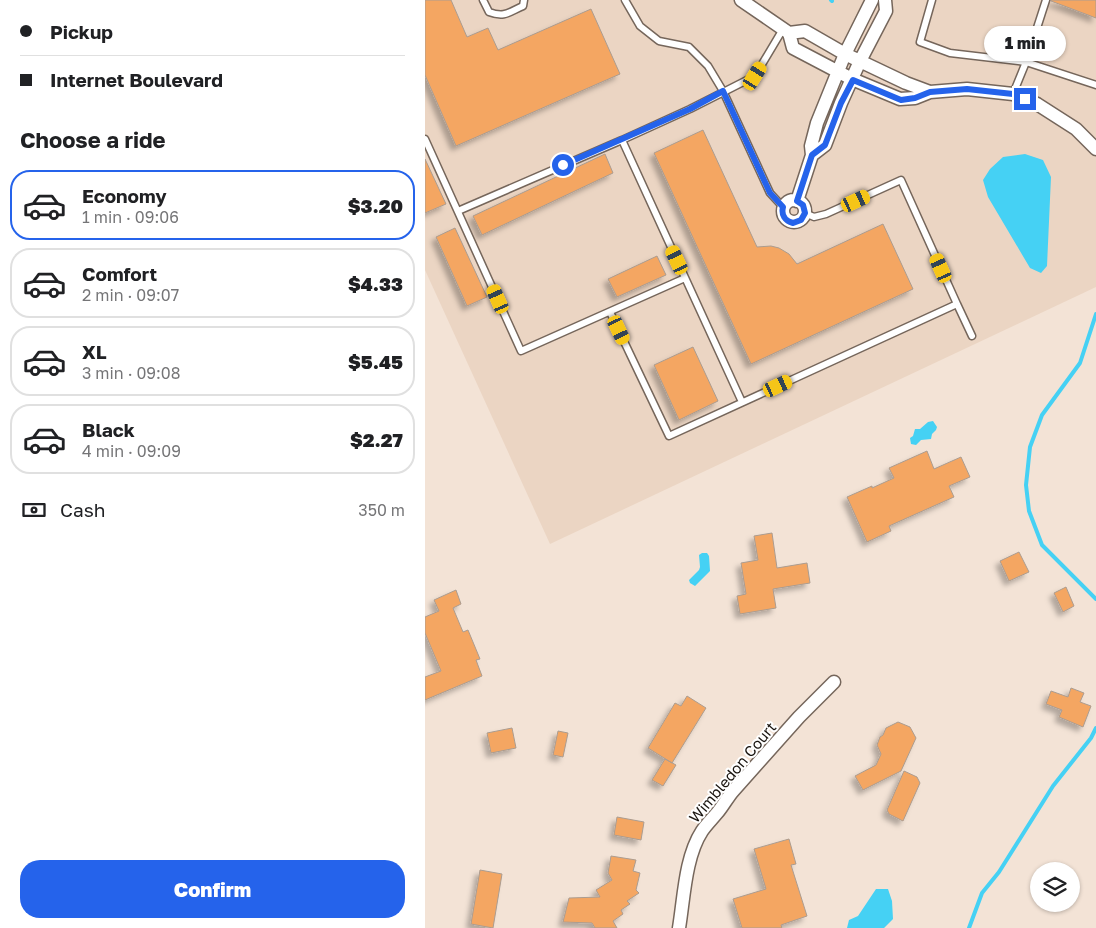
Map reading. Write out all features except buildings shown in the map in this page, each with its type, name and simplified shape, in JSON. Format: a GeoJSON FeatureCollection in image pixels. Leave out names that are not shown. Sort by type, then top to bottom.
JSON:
{"type":"FeatureCollection","features":[{"type":"Feature","properties":{"kind":"street"},"geometry":{"type":"LineString","coordinates":[[741,0],[786,31],[793,48],[853,80],[901,100],[915,98],[930,92],[967,89],[1013,94],[1037,104],[1076,129],[1096,149]]}},
{"type":"Feature","properties":{"kind":"street"},"geometry":{"type":"LineString","coordinates":[[797,201],[812,155],[811,146],[817,123],[845,54],[872,0]]}},
{"type":"Feature","properties":{"kind":"street"},"geometry":{"type":"LineString","coordinates":[[812,155],[825,145],[841,103],[885,11],[885,0]]}},
{"type":"Feature","properties":{"kind":"street"},"geometry":{"type":"LineString","coordinates":[[786,31],[805,31],[845,54],[906,83],[930,92]]}},
{"type":"Feature","properties":{"kind":"street"},"geometry":{"type":"LineString","coordinates":[[789,201],[797,201],[803,205],[805,213],[801,220],[793,223],[789,222],[783,214],[783,207],[789,201]]}},
{"type":"Feature","properties":{"kind":"street","name":"Wimbledon Court"},"geometry":{"type":"LineString","coordinates":[[679,928],[687,873],[702,831],[733,791],[833,682]]}},
{"type":"Feature","properties":{"kind":"lane"},"geometry":{"type":"LineString","coordinates":[[483,0],[489,12],[502,15],[523,6],[524,0]]}},
{"type":"Feature","properties":{"kind":"lane"},"geometry":{"type":"LineString","coordinates":[[625,0],[640,26],[659,41],[689,47],[709,66],[723,91],[770,193],[783,207]]}},
{"type":"Feature","properties":{"kind":"lane"},"geometry":{"type":"LineString","coordinates":[[932,0],[919,42],[950,53],[1026,62],[1096,85]]}},
{"type":"Feature","properties":{"kind":"lane"},"geometry":{"type":"LineString","coordinates":[[1013,94],[1026,62],[1046,0]]}},
{"type":"Feature","properties":{"kind":"lane"},"geometry":{"type":"LineString","coordinates":[[458,211],[690,109],[755,76],[786,31]]}},
{"type":"Feature","properties":{"kind":"lane"},"geometry":{"type":"LineString","coordinates":[[425,139],[521,352],[685,278]]}},
{"type":"Feature","properties":{"kind":"lane"},"geometry":{"type":"LineString","coordinates":[[621,140],[742,402]]}},
{"type":"Feature","properties":{"kind":"lane"},"geometry":{"type":"LineString","coordinates":[[805,213],[815,217],[826,214],[901,180],[973,336]]}},
{"type":"Feature","properties":{"kind":"lane"},"geometry":{"type":"LineString","coordinates":[[610,312],[669,436],[957,304]]}},
{"type":"Feature","properties":{"kind":"shaded area"},"geometry":{"type":"Polygon","coordinates":[[[425,0],[1096,0],[1096,287],[550,544],[425,270],[425,0]]]}},
{"type":"Feature","properties":{"kind":"water"},"geometry":{"type":"Polygon","coordinates":[[[1025,154],[1043,160],[1051,177],[1047,266],[1041,273],[1030,268],[988,197],[983,180],[990,169],[1003,157],[1025,154]]]}},
{"type":"Feature","properties":{"kind":"water"},"geometry":{"type":"Polygon","coordinates":[[[933,421],[937,427],[931,439],[921,440],[916,445],[911,444],[910,438],[913,436],[915,429],[920,429],[928,422],[933,421]]]}},
{"type":"Feature","properties":{"kind":"water"},"geometry":{"type":"Polygon","coordinates":[[[707,553],[709,556],[710,571],[695,586],[689,580],[699,570],[699,555],[707,553]]]}},
{"type":"Feature","properties":{"kind":"water"},"geometry":{"type":"Polygon","coordinates":[[[876,889],[888,889],[892,901],[893,919],[884,928],[847,928],[849,920],[858,916],[876,889]]]}},
{"type":"Feature","properties":{"kind":"waterway"},"geometry":{"type":"LineString","coordinates":[[1096,314],[1080,363],[1042,415],[1030,447],[1026,485],[1029,511],[1042,545],[1096,599]]}},
{"type":"Feature","properties":{"kind":"waterway"},"geometry":{"type":"LineString","coordinates":[[969,928],[982,893],[999,872],[1053,786],[1091,738],[1096,728]]}},
{"type":"Feature","properties":{"kind":"route"},"geometry":{"type":"LineString","coordinates":[[563,165],[690,109],[723,91],[770,193],[783,207],[782,210],[786,220],[793,223],[801,220],[805,213],[803,205],[797,201],[812,155],[825,145],[841,103],[853,80],[901,100],[915,98],[930,92],[967,89],[1013,94],[1025,99]]}}]}
